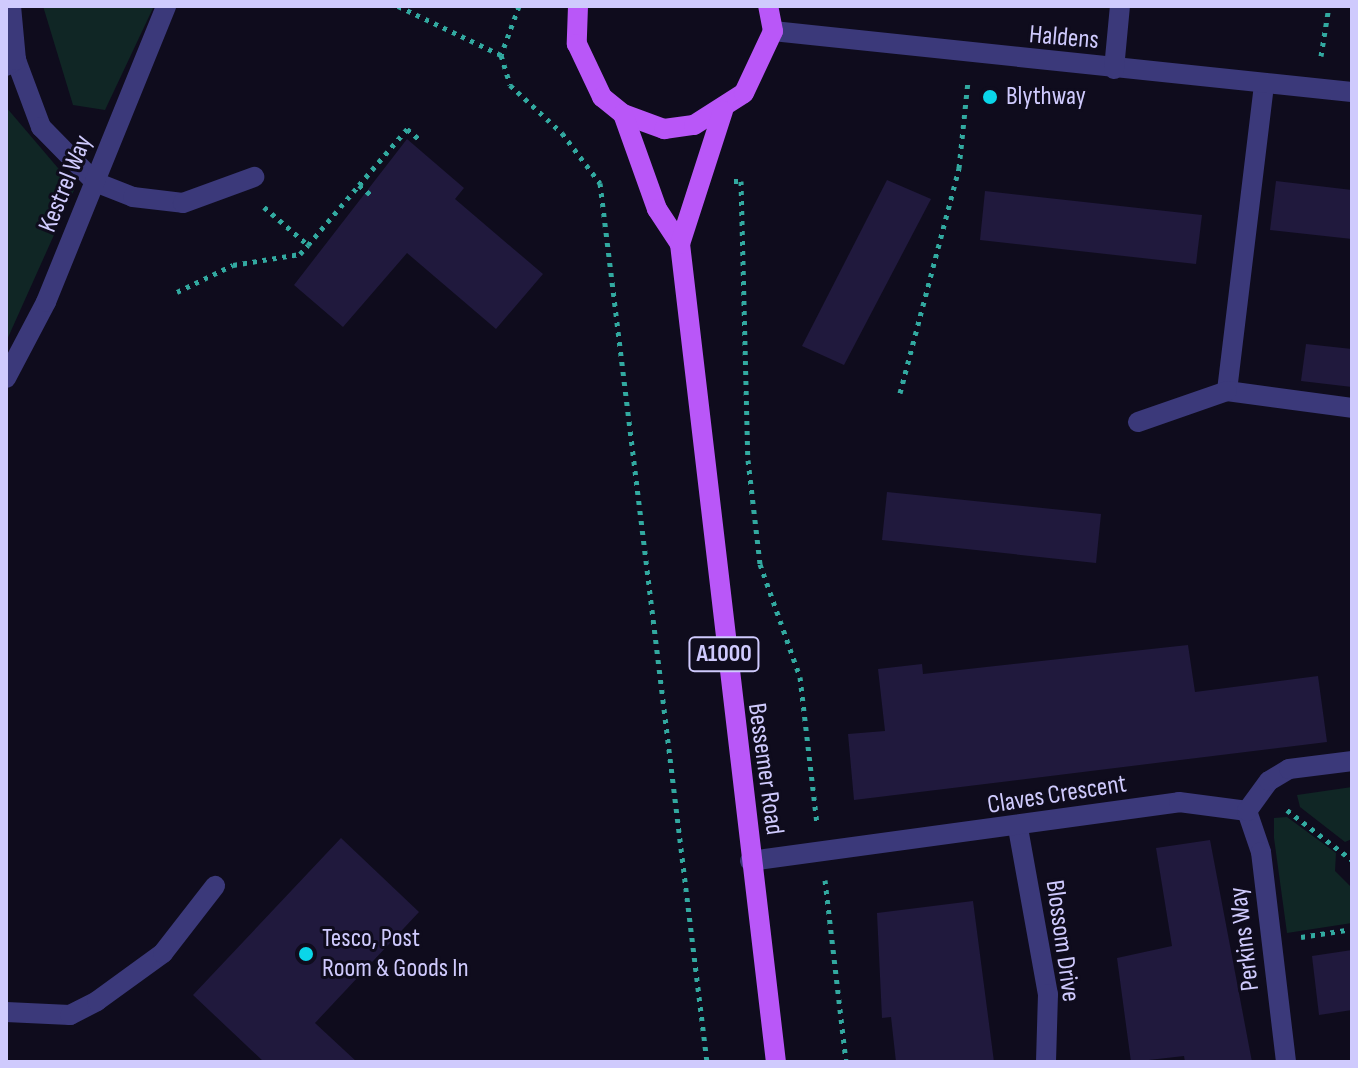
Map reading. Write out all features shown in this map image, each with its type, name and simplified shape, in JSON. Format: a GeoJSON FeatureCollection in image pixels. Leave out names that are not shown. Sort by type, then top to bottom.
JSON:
{"type":"FeatureCollection","features":[{"type":"Feature","properties":{"kind":"main road","name":"A1000"},"geometry":{"type":"LineString","coordinates":[[578,6],[587,74],[623,114],[664,129],[723,111],[762,68],[773,31],[768,6]]}},
{"type":"Feature","properties":{"kind":"main road","name":"Bessemer Road"},"geometry":{"type":"LineString","coordinates":[[680,244],[703,181],[723,111]]}},
{"type":"Feature","properties":{"kind":"main road","name":"Bessemer Road"},"geometry":{"type":"LineString","coordinates":[[623,114],[646,182],[680,244],[776,1062]]}},
{"type":"Feature","properties":{"kind":"street"},"geometry":{"type":"LineString","coordinates":[[11,6],[11,63],[41,127],[95,182],[133,197],[183,203],[248,179]]}},
{"type":"Feature","properties":{"kind":"street","name":"Kestrel Way"},"geometry":{"type":"LineString","coordinates":[[6,378],[95,182],[166,6]]}},
{"type":"Feature","properties":{"kind":"street"},"geometry":{"type":"LineString","coordinates":[[1114,69],[1120,6]]}},
{"type":"Feature","properties":{"kind":"street","name":"Haldens"},"geometry":{"type":"LineString","coordinates":[[773,31],[971,56],[1352,92]]}},
{"type":"Feature","properties":{"kind":"street"},"geometry":{"type":"LineString","coordinates":[[1227,391],[1264,85]]}},
{"type":"Feature","properties":{"kind":"street"},"geometry":{"type":"LineString","coordinates":[[1138,422],[1227,391],[1352,408]]}},
{"type":"Feature","properties":{"kind":"street"},"geometry":{"type":"LineString","coordinates":[[1247,811],[1261,790],[1289,769],[1352,761]]}},
{"type":"Feature","properties":{"kind":"street","name":"Claves Crescent"},"geometry":{"type":"LineString","coordinates":[[750,861],[1018,828],[1201,800],[1247,811]]}},
{"type":"Feature","properties":{"kind":"street","name":"Perkins Way"},"geometry":{"type":"LineString","coordinates":[[1247,811],[1261,852],[1286,1062]]}},
{"type":"Feature","properties":{"kind":"street","name":"Blossom Drive"},"geometry":{"type":"LineString","coordinates":[[1018,828],[1048,994],[1046,1062]]}},
{"type":"Feature","properties":{"kind":"street"},"geometry":{"type":"LineString","coordinates":[[6,1012],[70,1015],[97,1001],[163,953],[215,886]]}},
{"type":"Feature","properties":{"kind":"path"},"geometry":{"type":"LineString","coordinates":[[398,6],[501,55]]}},
{"type":"Feature","properties":{"kind":"path"},"geometry":{"type":"LineString","coordinates":[[519,6],[501,55],[510,85],[562,133],[600,183],[707,1062]]}},
{"type":"Feature","properties":{"kind":"path"},"geometry":{"type":"LineString","coordinates":[[1315,89],[1329,6]]}},
{"type":"Feature","properties":{"kind":"path"},"geometry":{"type":"LineString","coordinates":[[900,393],[959,168],[971,56]]}},
{"type":"Feature","properties":{"kind":"path"},"geometry":{"type":"LineString","coordinates":[[177,292],[233,265],[300,254],[407,129],[419,139]]}},
{"type":"Feature","properties":{"kind":"path"},"geometry":{"type":"LineString","coordinates":[[248,179],[308,245]]}},
{"type":"Feature","properties":{"kind":"path"},"geometry":{"type":"LineString","coordinates":[[703,181],[741,181],[748,460],[760,564],[800,677],[846,1062]]}},
{"type":"Feature","properties":{"kind":"path"},"geometry":{"type":"LineString","coordinates":[[600,183],[646,182]]}},
{"type":"Feature","properties":{"kind":"path"},"geometry":{"type":"LineString","coordinates":[[359,185],[371,195]]}},
{"type":"Feature","properties":{"kind":"path"},"geometry":{"type":"LineString","coordinates":[[1261,790],[1352,860]]}},
{"type":"Feature","properties":{"kind":"path"},"geometry":{"type":"LineString","coordinates":[[1274,959],[1293,957],[1290,938],[1352,929]]}},
{"type":"Feature","properties":{"kind":"green space"},"geometry":{"type":"Polygon","coordinates":[[[43,6],[154,6],[105,110],[73,105],[43,6]]]}},
{"type":"Feature","properties":{"kind":"green space"},"geometry":{"type":"Polygon","coordinates":[[[6,107],[75,188],[6,342],[6,107]]]}},
{"type":"Feature","properties":{"kind":"green space"},"geometry":{"type":"Polygon","coordinates":[[[1352,787],[1352,839],[1345,842],[1300,807],[1297,795],[1352,787]]]}},
{"type":"Feature","properties":{"kind":"green space"},"geometry":{"type":"Polygon","coordinates":[[[1287,817],[1336,853],[1335,871],[1352,888],[1352,923],[1287,933],[1274,818],[1287,817]]]}},
{"type":"Feature","properties":{"kind":"building"},"geometry":{"type":"Polygon","coordinates":[[[407,139],[464,188],[455,199],[543,274],[496,329],[407,253],[343,327],[294,285],[407,139]]]}},
{"type":"Feature","properties":{"kind":"building"},"geometry":{"type":"Polygon","coordinates":[[[887,180],[931,199],[844,365],[802,346],[887,180]]]}},
{"type":"Feature","properties":{"kind":"building"},"geometry":{"type":"Polygon","coordinates":[[[1276,181],[1352,190],[1352,239],[1270,230],[1276,181]]]}},
{"type":"Feature","properties":{"kind":"building"},"geometry":{"type":"Polygon","coordinates":[[[985,191],[1202,215],[1196,264],[980,240],[985,191]]]}},
{"type":"Feature","properties":{"kind":"building"},"geometry":{"type":"Polygon","coordinates":[[[1306,344],[1352,349],[1352,387],[1301,381],[1306,344]]]}},
{"type":"Feature","properties":{"kind":"building"},"geometry":{"type":"Polygon","coordinates":[[[887,492],[1101,514],[1096,563],[882,540],[887,492]]]}},
{"type":"Feature","properties":{"kind":"building"},"geometry":{"type":"Polygon","coordinates":[[[1188,645],[1195,692],[1318,676],[1327,742],[854,800],[848,734],[885,731],[878,669],[922,664],[923,674],[1188,645]]]}},
{"type":"Feature","properties":{"kind":"building","name":"Tesco, Post Room & Goods In"},"geometry":{"type":"Polygon","coordinates":[[[341,838],[419,912],[315,1023],[357,1062],[264,1062],[193,995],[341,838]]]}},
{"type":"Feature","properties":{"kind":"building"},"geometry":{"type":"Polygon","coordinates":[[[1210,840],[1252,1062],[1185,1062],[1184,1056],[1131,1062],[1117,958],[1172,946],[1156,848],[1210,840]]]}},
{"type":"Feature","properties":{"kind":"building"},"geometry":{"type":"Polygon","coordinates":[[[973,901],[994,1062],[896,1062],[891,1017],[882,1018],[877,913],[973,901]]]}},
{"type":"Feature","properties":{"kind":"building"},"geometry":{"type":"Polygon","coordinates":[[[1352,950],[1352,1010],[1319,1015],[1312,956],[1352,950]]]}},
{"type":"Feature","properties":{"kind":"place","name":"Blythway"},"geometry":{"type":"Point","coordinates":[990,97]}},
{"type":"Feature","properties":{"kind":"place","name":"Tesco, Post Room & Goods In"},"geometry":{"type":"Point","coordinates":[306,954]}}]}
